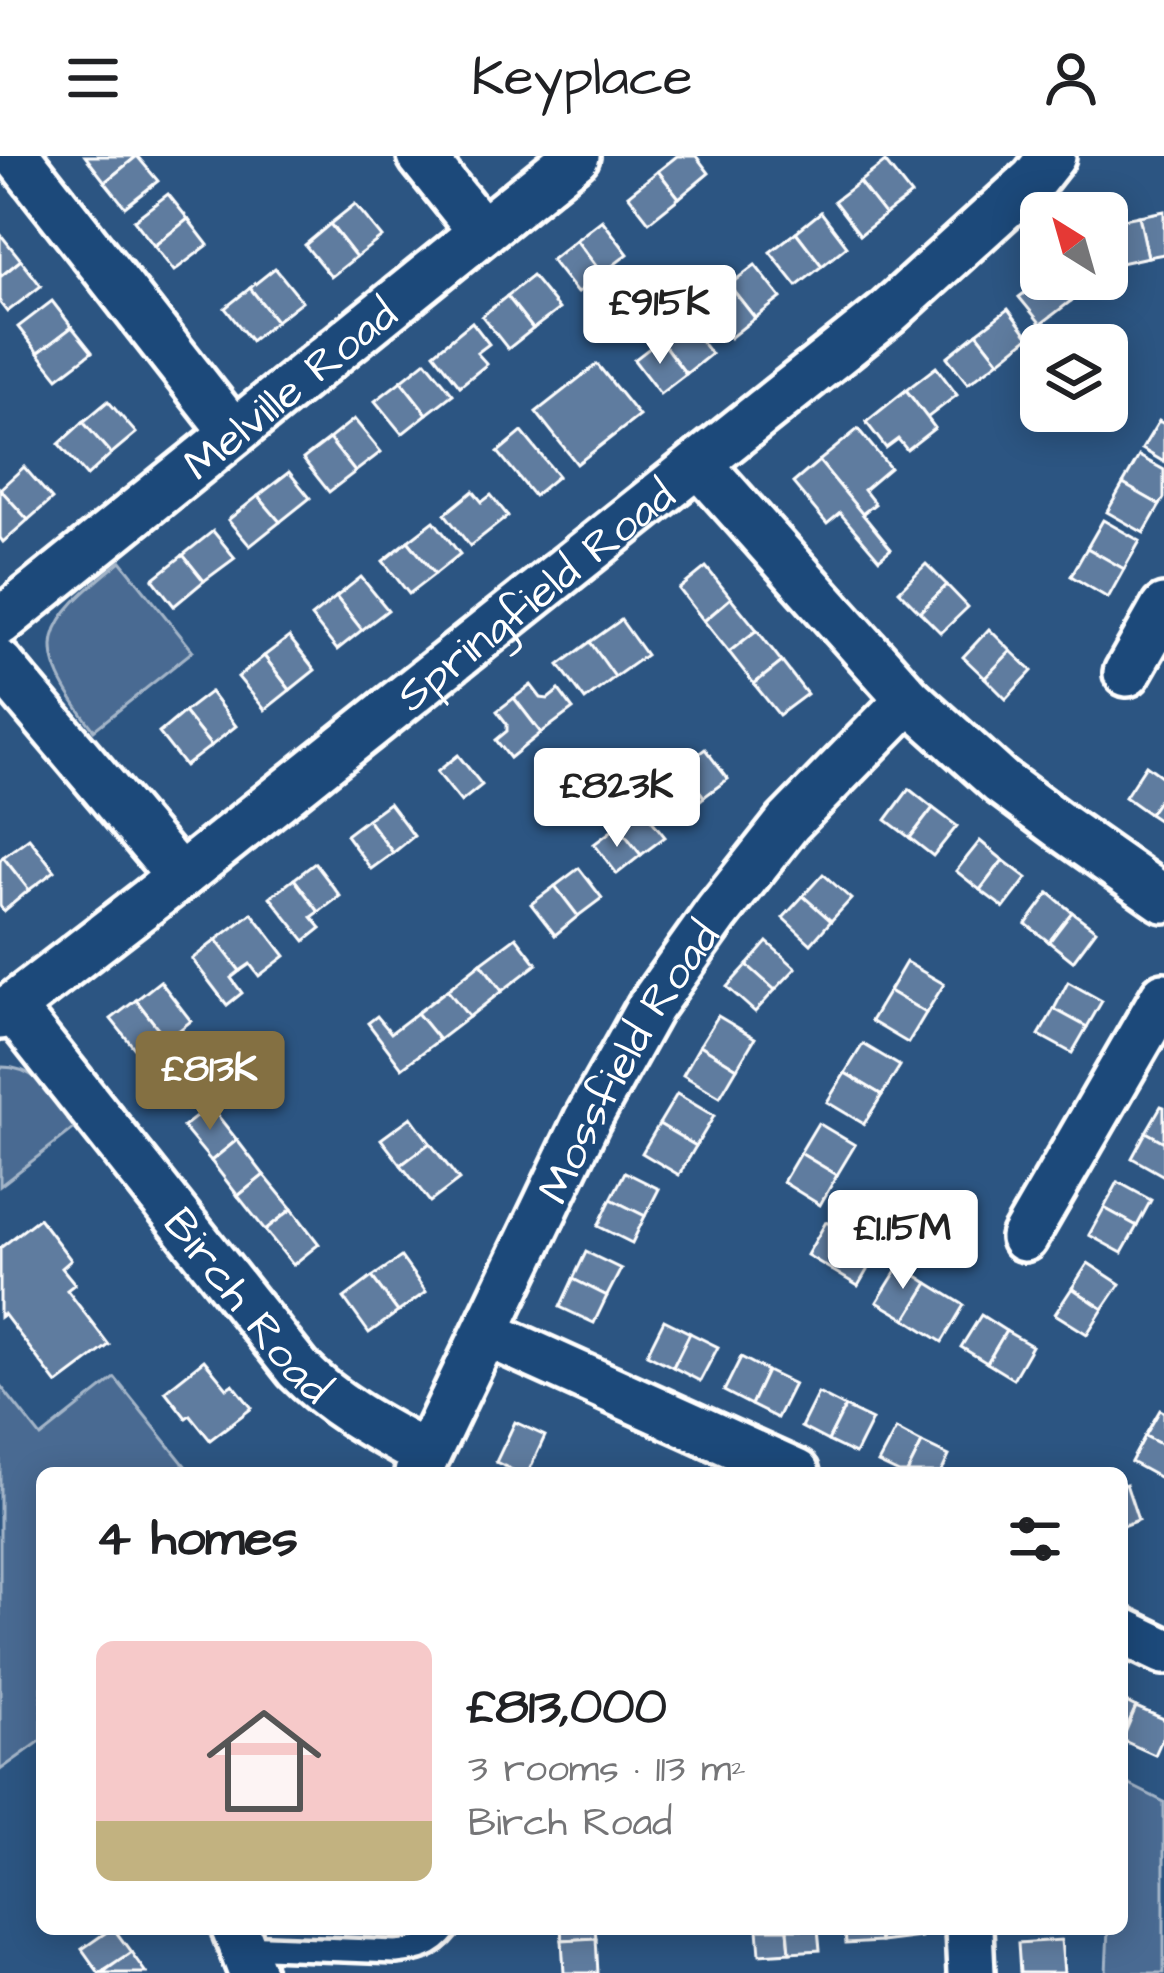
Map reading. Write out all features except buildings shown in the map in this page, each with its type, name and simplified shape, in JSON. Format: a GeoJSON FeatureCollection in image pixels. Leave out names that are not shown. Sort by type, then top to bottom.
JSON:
{"type":"FeatureCollection","features":[{"type":"Feature","properties":{"kind":"street"},"geometry":{"type":"LineString","coordinates":[[17,156],[233,432]]}},
{"type":"Feature","properties":{"kind":"street"},"geometry":{"type":"LineString","coordinates":[[422,156],[482,232]]}},
{"type":"Feature","properties":{"kind":"street","name":"Melville Road"},"geometry":{"type":"LineString","coordinates":[[0,622],[576,156]]}},
{"type":"Feature","properties":{"kind":"street","name":"Springfield Road"},"geometry":{"type":"LineString","coordinates":[[6,1011],[886,314],[1052,156]]}},
{"type":"Feature","properties":{"kind":"street"},"geometry":{"type":"LineString","coordinates":[[700,464],[909,699],[1001,782],[1164,899]]}},
{"type":"Feature","properties":{"kind":"street"},"geometry":{"type":"LineString","coordinates":[[1127,673],[1164,608]]}},
{"type":"Feature","properties":{"kind":"street"},"geometry":{"type":"LineString","coordinates":[[0,664],[180,877]]}},
{"type":"Feature","properties":{"kind":"street","name":"Mossfield Road"},"geometry":{"type":"LineString","coordinates":[[422,1464],[587,1120],[650,1006],[788,823],[909,699]]}},
{"type":"Feature","properties":{"kind":"street"},"geometry":{"type":"LineString","coordinates":[[1024,1238],[1164,996]]}},
{"type":"Feature","properties":{"kind":"street","name":"Birch Road"},"geometry":{"type":"LineString","coordinates":[[6,1011],[298,1369],[319,1391],[422,1464]]}},
{"type":"Feature","properties":{"kind":"street"},"geometry":{"type":"LineString","coordinates":[[486,1333],[770,1467]]}},
{"type":"Feature","properties":{"kind":"street"},"geometry":{"type":"LineString","coordinates":[[969,1935],[971,1973]]}},
{"type":"Feature","properties":{"kind":"lane"},"geometry":{"type":"LineString","coordinates":[[243,1949],[417,1950],[442,1935]]}},
{"type":"Feature","properties":{"kind":"shaded area"},"geometry":{"type":"Polygon","coordinates":[[[121,561],[193,651],[94,730],[59,676],[53,637],[74,602],[121,561]]]}},
{"type":"Feature","properties":{"kind":"shaded area"},"geometry":{"type":"Polygon","coordinates":[[[0,1067],[36,1078],[76,1127],[0,1186],[0,1067]]]}},
{"type":"Feature","properties":{"kind":"shaded area"},"geometry":{"type":"Polygon","coordinates":[[[115,1378],[186,1467],[36,1467],[36,1744],[0,1770],[0,1385],[41,1437],[115,1378]]]}},
{"type":"Feature","properties":{"kind":"shaded area"},"geometry":{"type":"Polygon","coordinates":[[[1128,1784],[1164,1802],[1164,1973],[1106,1973],[1108,1935],[1128,1935],[1128,1784]]]}}]}
